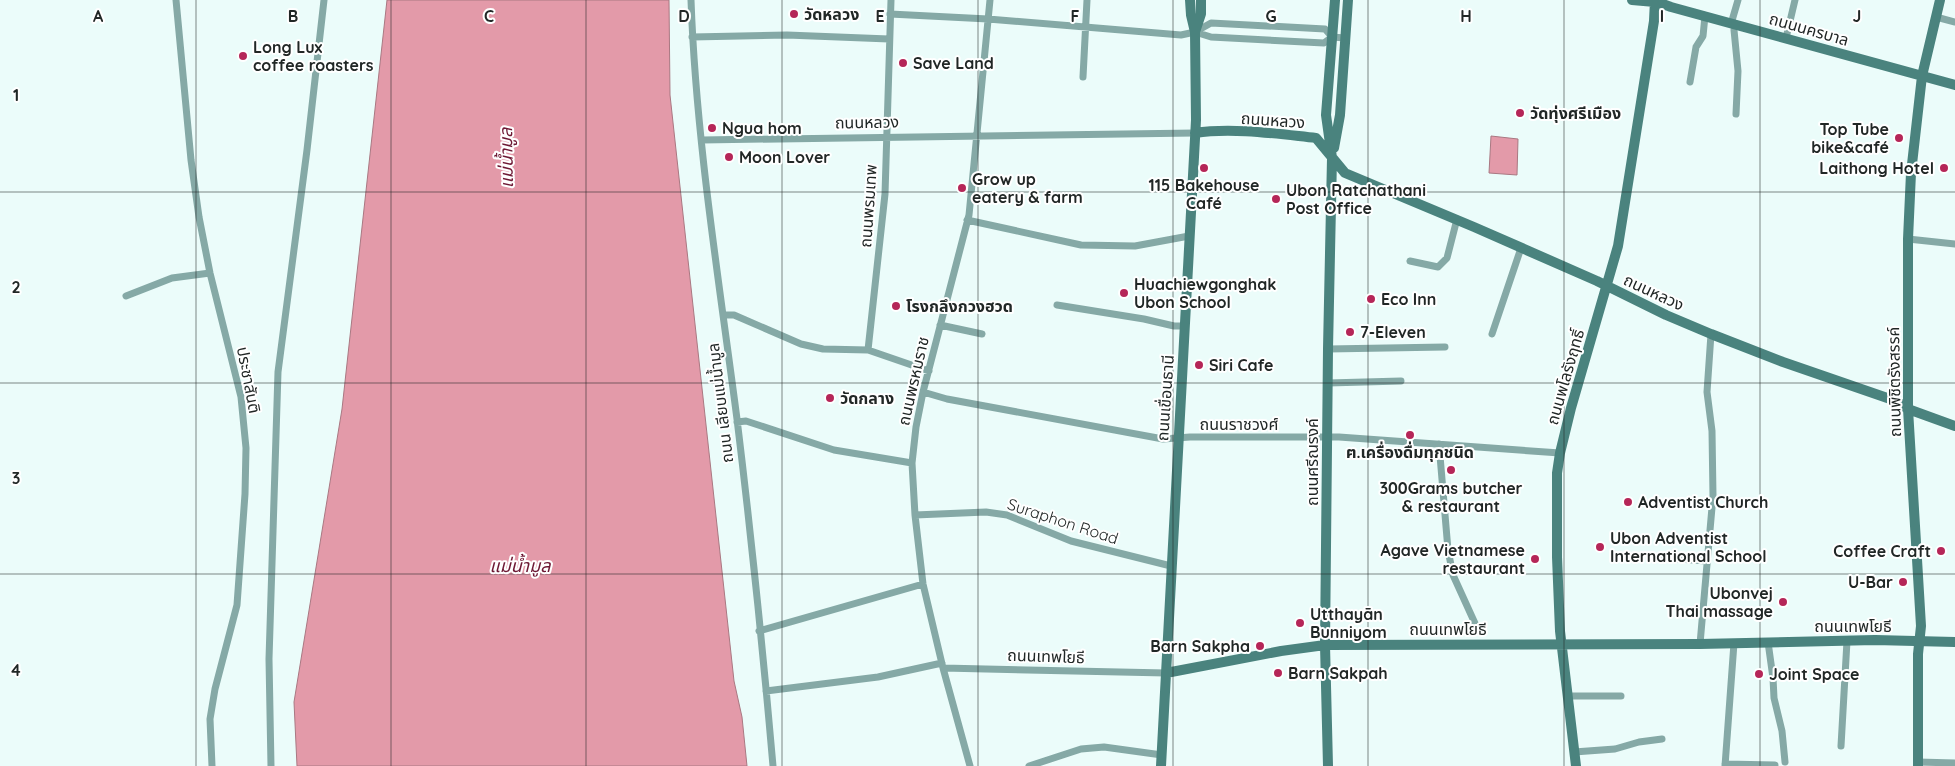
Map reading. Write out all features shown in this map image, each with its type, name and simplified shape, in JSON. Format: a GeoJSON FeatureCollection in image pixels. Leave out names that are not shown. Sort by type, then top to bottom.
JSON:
{"type":"FeatureCollection","features":[{"type":"Feature","properties":{"kind":"street","name":"ประชาสันติ"},"geometry":{"type":"LineString","coordinates":[[176,0],[191,160],[199,216],[210,273],[241,398],[246,448],[237,605],[210,719],[212,766]]}},
{"type":"Feature","properties":{"kind":"street"},"geometry":{"type":"LineString","coordinates":[[271,766],[269,659],[278,372],[307,150],[324,0]]}},
{"type":"Feature","properties":{"kind":"street","name":"ถนน เลียบแม่น้ำมูล"},"geometry":{"type":"LineString","coordinates":[[691,0],[692,37],[702,140],[737,422],[773,766]]}},
{"type":"Feature","properties":{"kind":"street","name":"ถนนพรมเทพ"},"geometry":{"type":"LineString","coordinates":[[868,350],[884,194],[891,0]]}},
{"type":"Feature","properties":{"kind":"street","name":"ถนนพรหมราช"},"geometry":{"type":"LineString","coordinates":[[970,766],[923,584],[915,515],[912,463],[916,427],[923,392],[967,220],[972,190],[975,137],[990,0]]}},
{"type":"Feature","properties":{"kind":"street"},"geometry":{"type":"LineString","coordinates":[[1084,77],[1084,27],[1087,0]]}},
{"type":"Feature","properties":{"kind":"street","name":"ถนนเขื่อนธานี"},"geometry":{"type":"LineString","coordinates":[[1161,766],[1170,566],[1195,133],[1195,32],[1190,0]]}},
{"type":"Feature","properties":{"kind":"street","name":"ถนนเขื่อนธานี"},"geometry":{"type":"LineString","coordinates":[[1195,32],[1201,14],[1201,0]]}},
{"type":"Feature","properties":{"kind":"street","name":"ถนนศรีณรงค์"},"geometry":{"type":"LineString","coordinates":[[1328,766],[1325,646],[1332,158],[1326,115],[1335,0]]}},
{"type":"Feature","properties":{"kind":"street","name":"ถนนศรีณรงค์"},"geometry":{"type":"LineString","coordinates":[[1332,158],[1340,115],[1348,0]]}},
{"type":"Feature","properties":{"kind":"street","name":"ถนนนครบาล"},"geometry":{"type":"LineString","coordinates":[[1632,0],[1654,1],[1955,85]]}},
{"type":"Feature","properties":{"kind":"street"},"geometry":{"type":"LineString","coordinates":[[1736,114],[1738,71],[1733,24],[1738,0]]}},
{"type":"Feature","properties":{"kind":"street"},"geometry":{"type":"LineString","coordinates":[[1786,38],[1795,0]]}},
{"type":"Feature","properties":{"kind":"street","name":"ถนนพิชิตรังสรรค์"},"geometry":{"type":"LineString","coordinates":[[1918,764],[1921,626],[1908,409],[1908,239],[1911,173],[1922,76],[1940,0]]}},
{"type":"Feature","properties":{"kind":"street","name":"ถนนพโลรังฤทธิ์"},"geometry":{"type":"LineString","coordinates":[[1576,766],[1562,644],[1557,557],[1557,473],[1570,408],[1608,286],[1619,241],[1651,38],[1654,1]]}},
{"type":"Feature","properties":{"kind":"street"},"geometry":{"type":"LineString","coordinates":[[890,14],[988,19],[1181,35],[1195,32],[1211,24],[1325,30],[1332,37],[1345,38]]}},
{"type":"Feature","properties":{"kind":"street"},"geometry":{"type":"LineString","coordinates":[[1690,82],[1696,47],[1703,36],[1705,16]]}},
{"type":"Feature","properties":{"kind":"street"},"geometry":{"type":"LineString","coordinates":[[1936,17],[1955,22]]}},
{"type":"Feature","properties":{"kind":"street"},"geometry":{"type":"LineString","coordinates":[[1195,32],[1211,37],[1324,43],[1332,37]]}},
{"type":"Feature","properties":{"kind":"street"},"geometry":{"type":"LineString","coordinates":[[692,37],[787,35],[889,39]]}},
{"type":"Feature","properties":{"kind":"street","name":"ถนนหลวง"},"geometry":{"type":"LineString","coordinates":[[702,140],[975,137],[1195,133],[1207,131],[1316,138],[1345,174],[1457,220],[1608,286],[1711,334],[1783,362],[1896,401],[1908,409],[1955,426]]}},
{"type":"Feature","properties":{"kind":"street"},"geometry":{"type":"LineString","coordinates":[[967,220],[1081,245],[1135,246],[1189,236]]}},
{"type":"Feature","properties":{"kind":"street"},"geometry":{"type":"LineString","coordinates":[[1410,261],[1438,267],[1447,258],[1457,220]]}},
{"type":"Feature","properties":{"kind":"street"},"geometry":{"type":"LineString","coordinates":[[1908,239],[1955,244]]}},
{"type":"Feature","properties":{"kind":"street"},"geometry":{"type":"LineString","coordinates":[[1492,334],[1521,248]]}},
{"type":"Feature","properties":{"kind":"street"},"geometry":{"type":"LineString","coordinates":[[126,296],[172,278],[210,273]]}},
{"type":"Feature","properties":{"kind":"street"},"geometry":{"type":"LineString","coordinates":[[1057,304],[1144,318],[1174,326],[1185,326]]}},
{"type":"Feature","properties":{"kind":"street"},"geometry":{"type":"LineString","coordinates":[[723,315],[734,315],[801,344],[823,349],[868,350],[929,371]]}},
{"type":"Feature","properties":{"kind":"street"},"geometry":{"type":"LineString","coordinates":[[940,325],[982,334]]}},
{"type":"Feature","properties":{"kind":"street"},"geometry":{"type":"LineString","coordinates":[[1700,644],[1713,496],[1712,431],[1707,392],[1711,334]]}},
{"type":"Feature","properties":{"kind":"street"},"geometry":{"type":"LineString","coordinates":[[1328,349],[1445,347]]}},
{"type":"Feature","properties":{"kind":"street"},"geometry":{"type":"LineString","coordinates":[[1328,382],[1401,381]]}},
{"type":"Feature","properties":{"kind":"street","name":"ถนนราชวงศ์"},"geometry":{"type":"LineString","coordinates":[[923,392],[946,399],[1163,439],[1328,437],[1560,453]]}},
{"type":"Feature","properties":{"kind":"street"},"geometry":{"type":"LineString","coordinates":[[737,422],[746,421],[834,450],[912,463]]}},
{"type":"Feature","properties":{"kind":"street"},"geometry":{"type":"LineString","coordinates":[[1439,444],[1448,550],[1453,576],[1478,630]]}},
{"type":"Feature","properties":{"kind":"street","name":"Suraphon Road"},"geometry":{"type":"LineString","coordinates":[[915,515],[986,512],[1007,515],[1071,541],[1170,566]]}},
{"type":"Feature","properties":{"kind":"street"},"geometry":{"type":"LineString","coordinates":[[1664,558],[1707,561]]}},
{"type":"Feature","properties":{"kind":"street"},"geometry":{"type":"LineString","coordinates":[[759,631],[923,584]]}},
{"type":"Feature","properties":{"kind":"street"},"geometry":{"type":"LineString","coordinates":[[1841,746],[1847,641]]}},
{"type":"Feature","properties":{"kind":"street","name":"ถนนเทพโยธี"},"geometry":{"type":"LineString","coordinates":[[766,691],[878,677],[943,666],[1166,673],[1281,651],[1325,646],[1700,644],[1847,641],[1955,642]]}},
{"type":"Feature","properties":{"kind":"street"},"geometry":{"type":"LineString","coordinates":[[1768,642],[1774,698],[1782,731],[1785,762]]}},
{"type":"Feature","properties":{"kind":"street"},"geometry":{"type":"LineString","coordinates":[[1734,643],[1725,765],[1775,764]]}},
{"type":"Feature","properties":{"kind":"street"},"geometry":{"type":"LineString","coordinates":[[1568,696],[1621,696]]}},
{"type":"Feature","properties":{"kind":"street"},"geometry":{"type":"LineString","coordinates":[[1574,752],[1615,749],[1639,742],[1662,739]]}},
{"type":"Feature","properties":{"kind":"street"},"geometry":{"type":"LineString","coordinates":[[1029,766],[1081,750],[1104,747],[1162,755]]}},
{"type":"Feature","properties":{"kind":"street"},"geometry":{"type":"LineString","coordinates":[[1918,764],[1955,763]]}},
{"type":"Feature","properties":{"kind":"water","name":"แม่น้ำมูล"},"geometry":{"type":"Polygon","coordinates":[[[387,0],[669,0],[670,95],[734,681],[742,717],[747,766],[297,766],[294,702],[342,409],[387,0]]]}},
{"type":"Feature","properties":{"kind":"water"},"geometry":{"type":"Polygon","coordinates":[[[1491,136],[1518,139],[1517,175],[1489,173],[1491,136]]]}},
{"type":"Feature","properties":{"kind":"place","name":"วัดหลวง"},"geometry":{"type":"Point","coordinates":[794,14]}},
{"type":"Feature","properties":{"kind":"place","name":"Long Lux coffee roasters"},"geometry":{"type":"Point","coordinates":[243,56]}},
{"type":"Feature","properties":{"kind":"place","name":"Save Land"},"geometry":{"type":"Point","coordinates":[903,63]}},
{"type":"Feature","properties":{"kind":"place","name":"วัดทุ่งศรีเมือง"},"geometry":{"type":"Point","coordinates":[1520,113]}},
{"type":"Feature","properties":{"kind":"place","name":"Ngua hom"},"geometry":{"type":"Point","coordinates":[712,128]}},
{"type":"Feature","properties":{"kind":"place","name":"Top Tube bike&café"},"geometry":{"type":"Point","coordinates":[1899,138]}},
{"type":"Feature","properties":{"kind":"place","name":"Moon Lover"},"geometry":{"type":"Point","coordinates":[729,157]}},
{"type":"Feature","properties":{"kind":"place","name":"115 Bakehouse Café"},"geometry":{"type":"Point","coordinates":[1204,168]}},
{"type":"Feature","properties":{"kind":"place","name":"Laithong Hotel"},"geometry":{"type":"Point","coordinates":[1944,168]}},
{"type":"Feature","properties":{"kind":"place","name":"Grow up eatery & farm"},"geometry":{"type":"Point","coordinates":[962,188]}},
{"type":"Feature","properties":{"kind":"place","name":"Ubon Ratchathani Post Office"},"geometry":{"type":"Point","coordinates":[1276,199]}},
{"type":"Feature","properties":{"kind":"place","name":"Huachiewgonghak Ubon School"},"geometry":{"type":"Point","coordinates":[1124,293]}},
{"type":"Feature","properties":{"kind":"place","name":"Eco Inn"},"geometry":{"type":"Point","coordinates":[1371,299]}},
{"type":"Feature","properties":{"kind":"place","name":"โรงกลึงกวงฮวด"},"geometry":{"type":"Point","coordinates":[896,306]}},
{"type":"Feature","properties":{"kind":"place","name":"7-Eleven"},"geometry":{"type":"Point","coordinates":[1350,332]}},
{"type":"Feature","properties":{"kind":"place","name":"Siri Cafe"},"geometry":{"type":"Point","coordinates":[1199,365]}},
{"type":"Feature","properties":{"kind":"place","name":"วัดกลาง"},"geometry":{"type":"Point","coordinates":[830,398]}},
{"type":"Feature","properties":{"kind":"place","name":"ฅ.เครื่องดื่มทุกชนิด"},"geometry":{"type":"Point","coordinates":[1410,435]}},
{"type":"Feature","properties":{"kind":"place","name":"300Grams butcher & restaurant"},"geometry":{"type":"Point","coordinates":[1451,470]}},
{"type":"Feature","properties":{"kind":"place","name":"Adventist Church"},"geometry":{"type":"Point","coordinates":[1628,502]}},
{"type":"Feature","properties":{"kind":"place","name":"Ubon Adventist International School"},"geometry":{"type":"Point","coordinates":[1600,547]}},
{"type":"Feature","properties":{"kind":"place","name":"Coffee Craft"},"geometry":{"type":"Point","coordinates":[1941,551]}},
{"type":"Feature","properties":{"kind":"place","name":"Agave Vietnamese restaurant"},"geometry":{"type":"Point","coordinates":[1535,559]}},
{"type":"Feature","properties":{"kind":"place","name":"U-Bar"},"geometry":{"type":"Point","coordinates":[1903,582]}},
{"type":"Feature","properties":{"kind":"place","name":"Ubonvej Thai massage"},"geometry":{"type":"Point","coordinates":[1783,602]}},
{"type":"Feature","properties":{"kind":"place","name":"Utthayān Bunniyom"},"geometry":{"type":"Point","coordinates":[1300,623]}},
{"type":"Feature","properties":{"kind":"place","name":"Barn Sakpha"},"geometry":{"type":"Point","coordinates":[1260,646]}},
{"type":"Feature","properties":{"kind":"place","name":"Barn Sakpah"},"geometry":{"type":"Point","coordinates":[1278,673]}},
{"type":"Feature","properties":{"kind":"place","name":"Joint Space"},"geometry":{"type":"Point","coordinates":[1759,674]}}]}
